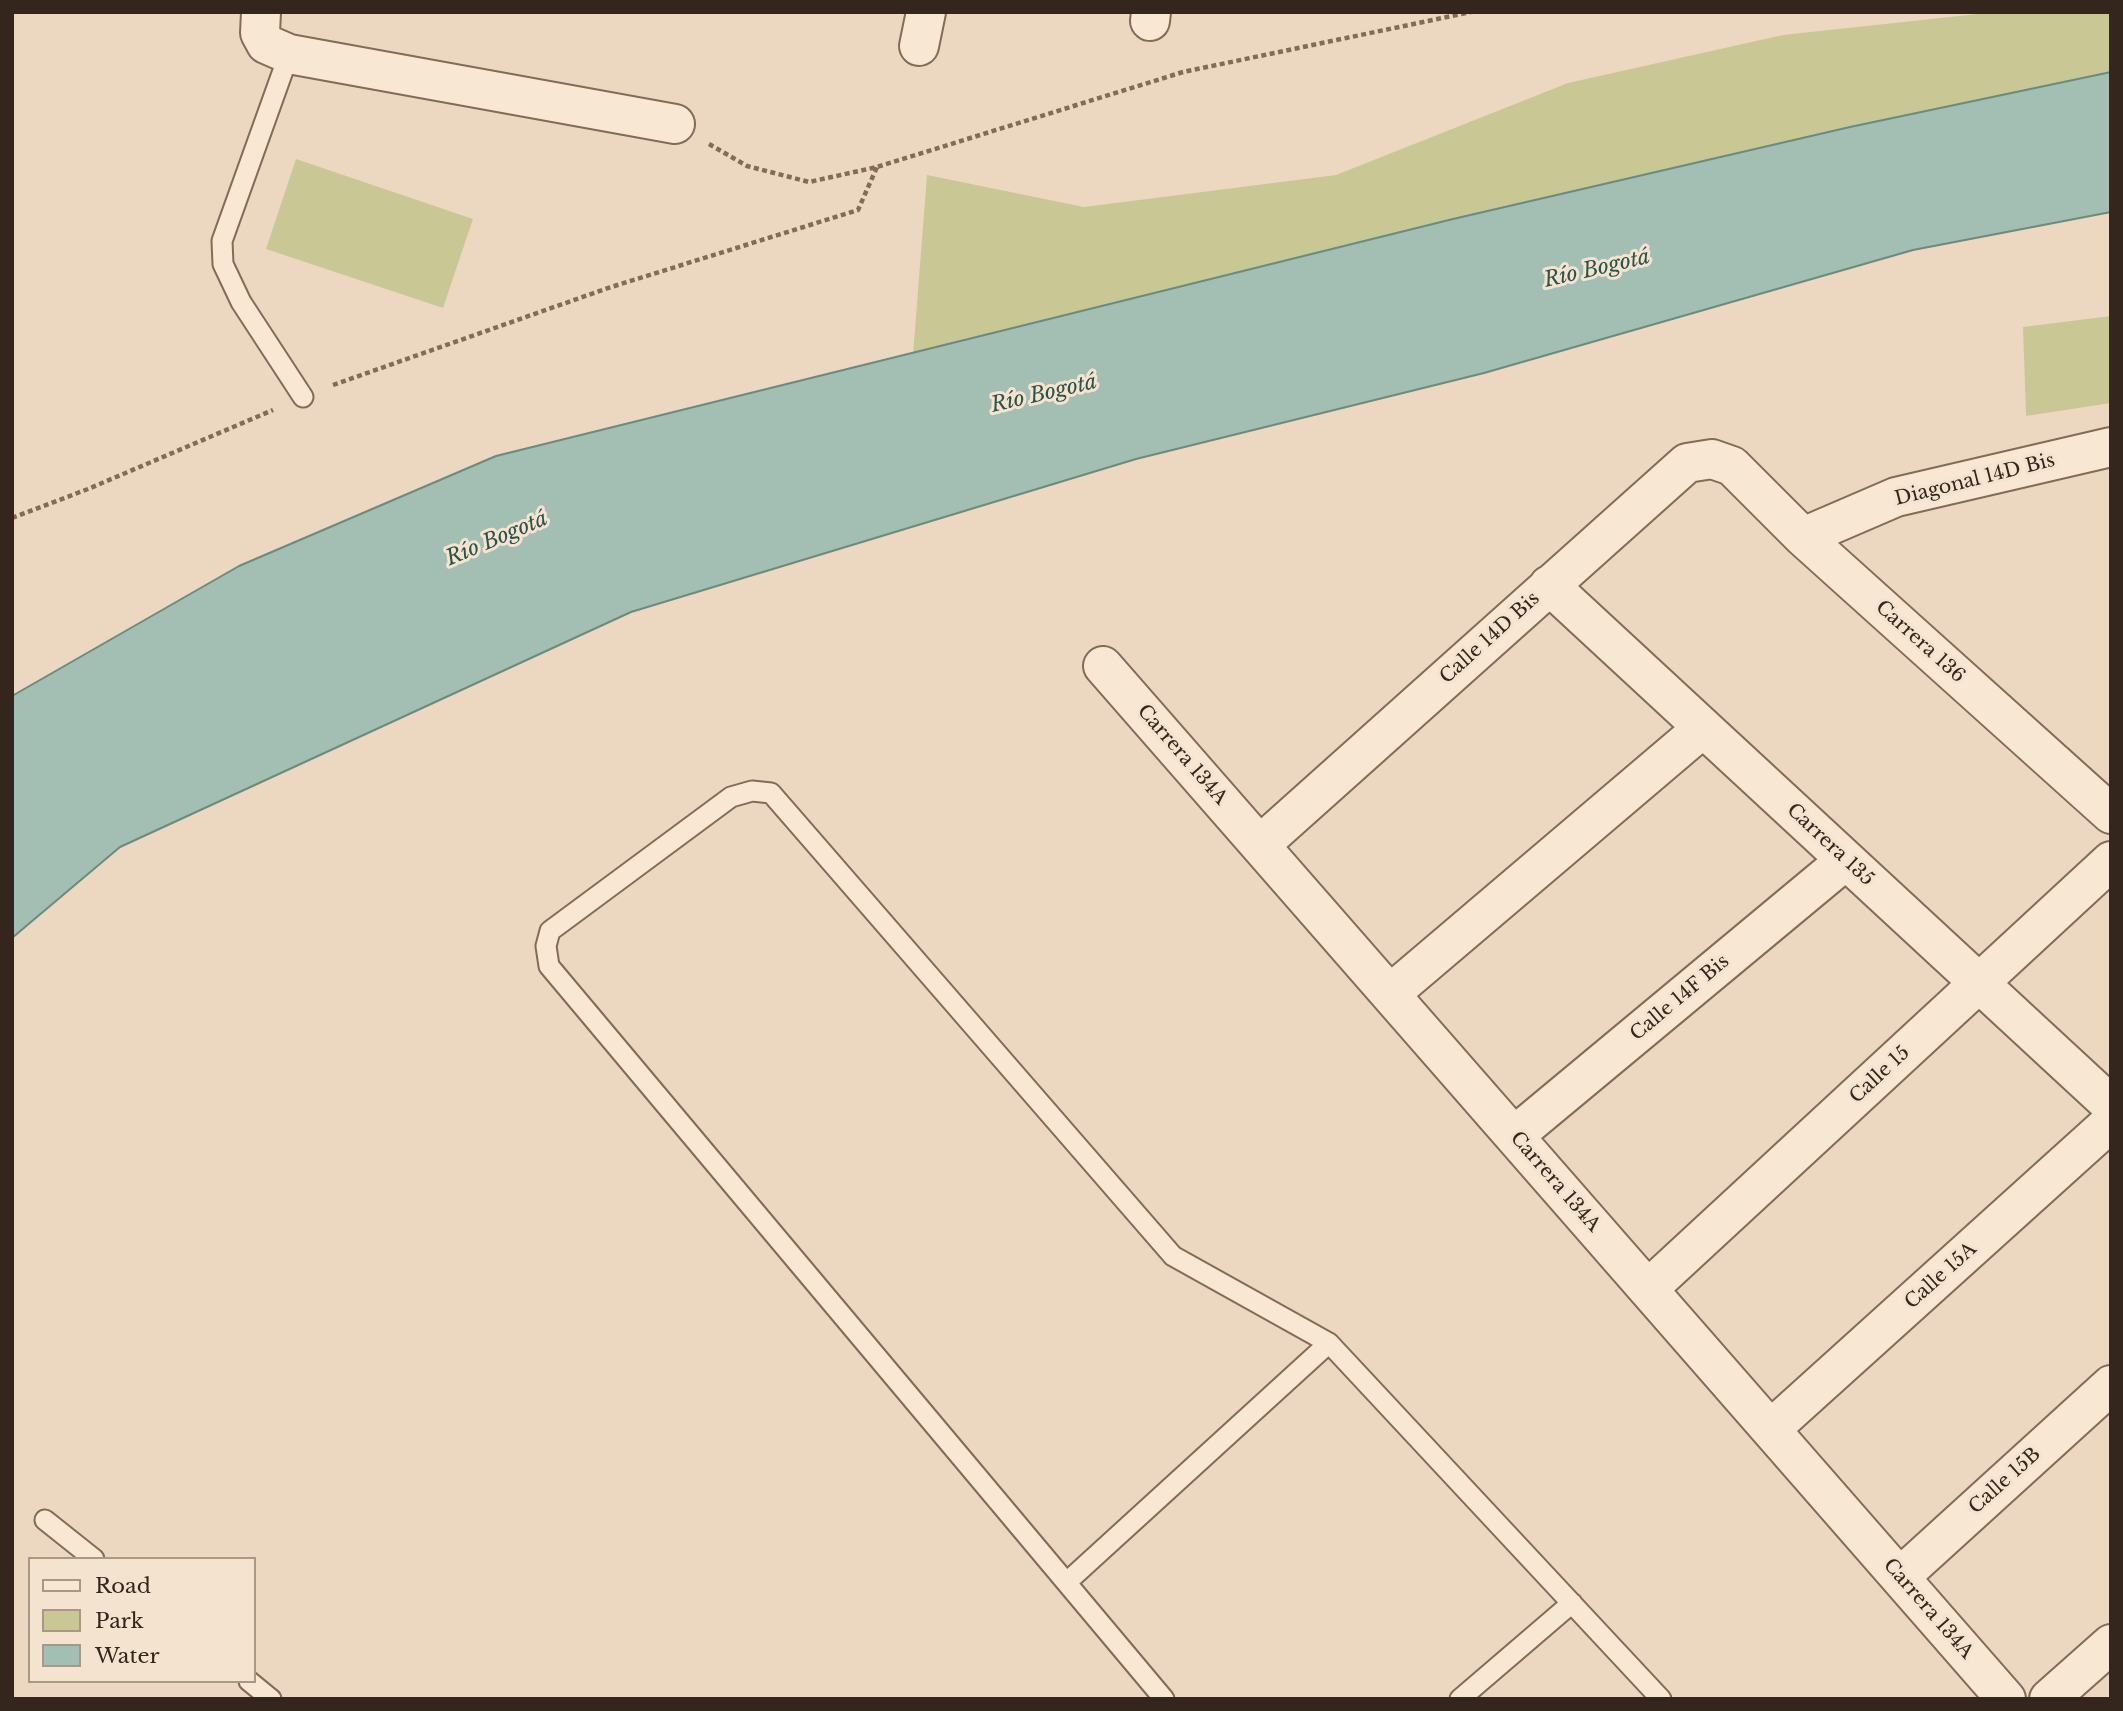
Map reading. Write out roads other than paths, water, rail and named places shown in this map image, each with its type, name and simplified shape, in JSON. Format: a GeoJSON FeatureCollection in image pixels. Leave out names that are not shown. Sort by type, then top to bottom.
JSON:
{"type":"FeatureCollection","features":[{"type":"Feature","properties":{"kind":"street"},"geometry":{"type":"LineString","coordinates":[[270,33],[676,124]]}},
{"type":"Feature","properties":{"kind":"street","name":"Diagonal 14D Bis"},"geometry":{"type":"LineString","coordinates":[[1803,537],[1896,497],[2111,447]]}},
{"type":"Feature","properties":{"kind":"street","name":"Calle 14D Bis"},"geometry":{"type":"LineString","coordinates":[[1260,845],[1687,463],[1712,459],[1732,466]]}},
{"type":"Feature","properties":{"kind":"street","name":"Carrera 136"},"geometry":{"type":"LineString","coordinates":[[1732,466],[1803,537],[2105,796]]}},
{"type":"Feature","properties":{"kind":"street","name":"Carrera 135"},"geometry":{"type":"LineString","coordinates":[[1549,585],[2111,1105]]}},
{"type":"Feature","properties":{"kind":"street","name":"Carrera 134A"},"geometry":{"type":"LineString","coordinates":[[1104,666],[2006,1699]]}},
{"type":"Feature","properties":{"kind":"street"},"geometry":{"type":"LineString","coordinates":[[1390,994],[1703,728]]}},
{"type":"Feature","properties":{"kind":"street","name":"Calle 14F Bis"},"geometry":{"type":"LineString","coordinates":[[1514,1136],[1846,860]]}},
{"type":"Feature","properties":{"kind":"street","name":"Calle 15"},"geometry":{"type":"LineString","coordinates":[[1648,1289],[2111,861]]}},
{"type":"Feature","properties":{"kind":"street","name":"Calle 15A"},"geometry":{"type":"LineString","coordinates":[[1771,1429],[2111,1122]]}},
{"type":"Feature","properties":{"kind":"street","name":"Calle 15B"},"geometry":{"type":"LineString","coordinates":[[1900,1577],[2111,1385]]}},
{"type":"Feature","properties":{"kind":"street"},"geometry":{"type":"LineString","coordinates":[[2049,1699],[2111,1644]]}},
{"type":"Feature","properties":{"kind":"lane"},"geometry":{"type":"LineString","coordinates":[[270,33],[222,241],[223,264],[241,302],[303,397]]}},
{"type":"Feature","properties":{"kind":"lane"},"geometry":{"type":"LineString","coordinates":[[1164,1699],[549,966],[546,946],[550,931],[731,797],[752,790],[771,793],[1173,1256],[1329,1343],[1661,1699]]}},
{"type":"Feature","properties":{"kind":"lane"},"geometry":{"type":"LineString","coordinates":[[1067,1582],[1329,1343]]}},
{"type":"Feature","properties":{"kind":"lane"},"geometry":{"type":"LineString","coordinates":[[46,1520],[92,1557]]}},
{"type":"Feature","properties":{"kind":"lane"},"geometry":{"type":"LineString","coordinates":[[1460,1699],[1572,1603]]}},
{"type":"Feature","properties":{"kind":"lane"},"geometry":{"type":"LineString","coordinates":[[251,1683],[271,1699]]}},
{"type":"Feature","properties":{"kind":"water","name":"Río Bogotá"},"geometry":{"type":"Polygon","coordinates":[[[2111,72],[2111,212],[1913,250],[1484,373],[1136,459],[631,612],[120,847],[12,938],[12,696],[239,566],[496,456],[1453,219],[1850,127],[2111,72]]]}}]}
